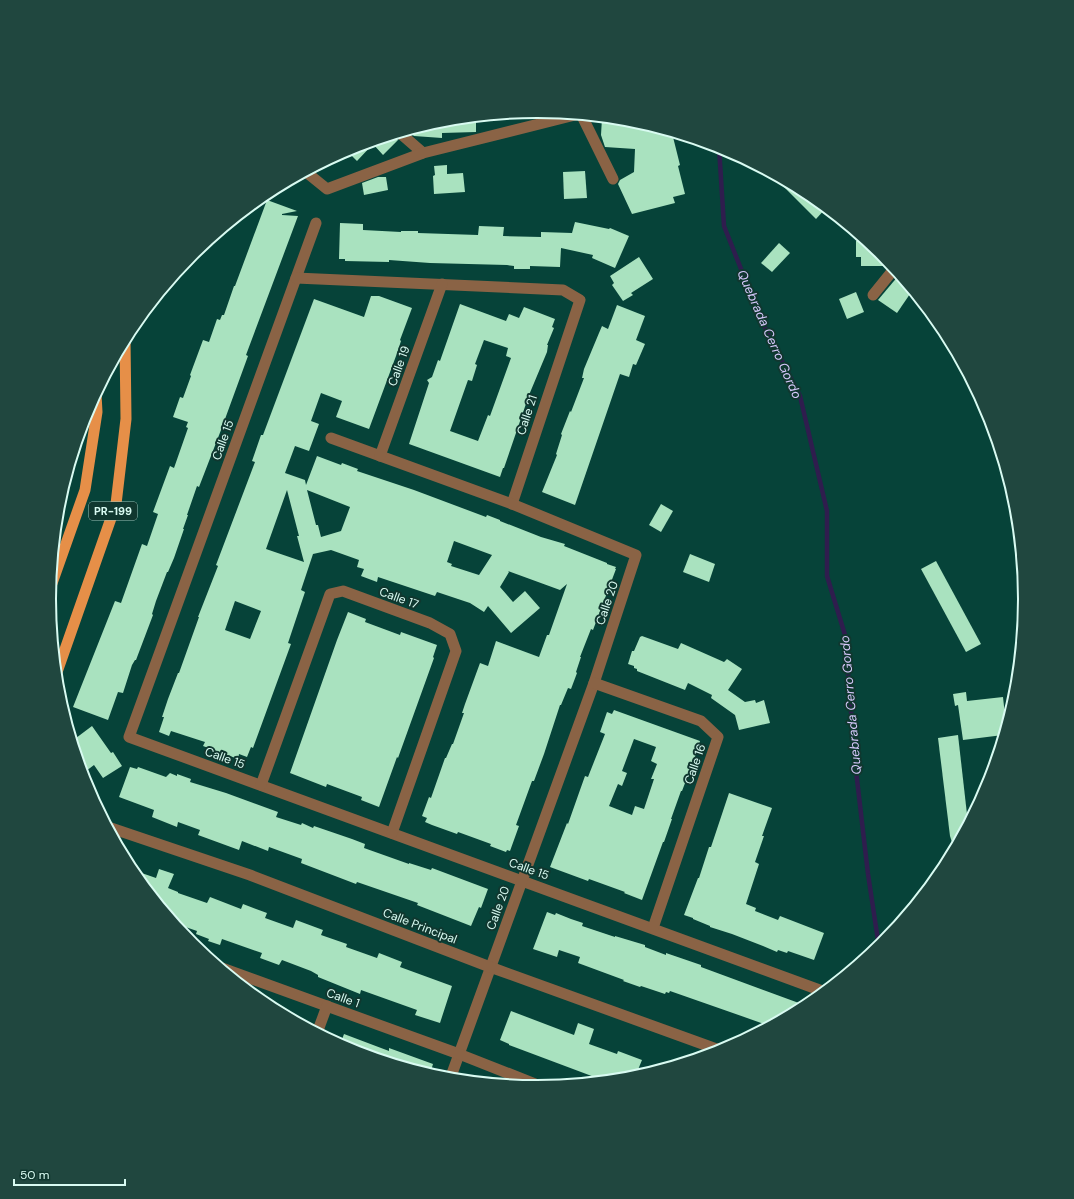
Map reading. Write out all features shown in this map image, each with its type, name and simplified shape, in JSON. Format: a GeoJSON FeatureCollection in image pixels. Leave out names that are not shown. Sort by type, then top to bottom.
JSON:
{"type":"FeatureCollection","features":[{"type":"Feature","properties":{"kind":"highway","name":"PR-199"},"geometry":{"type":"LineString","coordinates":[[60,663],[116,504],[126,420],[125,351]]}},
{"type":"Feature","properties":{"kind":"highway","name":"PR-199"},"geometry":{"type":"LineString","coordinates":[[57,569],[85,490],[97,407]]}},
{"type":"Feature","properties":{"kind":"street"},"geometry":{"type":"LineString","coordinates":[[311,175],[328,189],[423,153],[558,119]]}},
{"type":"Feature","properties":{"kind":"street"},"geometry":{"type":"LineString","coordinates":[[585,122],[613,179]]}},
{"type":"Feature","properties":{"kind":"street"},"geometry":{"type":"LineString","coordinates":[[404,138],[423,153]]}},
{"type":"Feature","properties":{"kind":"street","name":"Calle 15"},"geometry":{"type":"LineString","coordinates":[[316,223],[129,737],[818,989]]}},
{"type":"Feature","properties":{"kind":"street"},"geometry":{"type":"LineString","coordinates":[[873,295],[891,274]]}},
{"type":"Feature","properties":{"kind":"street"},"geometry":{"type":"LineString","coordinates":[[296,278],[442,284]]}},
{"type":"Feature","properties":{"kind":"street","name":"Calle 21"},"geometry":{"type":"LineString","coordinates":[[442,284],[563,290],[580,300],[512,504]]}},
{"type":"Feature","properties":{"kind":"street","name":"Calle 19"},"geometry":{"type":"LineString","coordinates":[[380,456],[442,284]]}},
{"type":"Feature","properties":{"kind":"street","name":"Calle 20"},"geometry":{"type":"LineString","coordinates":[[332,438],[512,504],[636,555],[594,683],[490,966]]}},
{"type":"Feature","properties":{"kind":"street","name":"Calle 17"},"geometry":{"type":"LineString","coordinates":[[261,785],[330,594],[343,591],[430,623],[450,634],[456,651],[392,833]]}},
{"type":"Feature","properties":{"kind":"street","name":"Calle 16"},"geometry":{"type":"LineString","coordinates":[[594,683],[701,721],[718,737],[653,928]]}},
{"type":"Feature","properties":{"kind":"street","name":"Calle Principal"},"geometry":{"type":"LineString","coordinates":[[115,829],[250,875],[490,966],[712,1047]]}},
{"type":"Feature","properties":{"kind":"street"},"geometry":{"type":"LineString","coordinates":[[452,1073],[490,966]]}},
{"type":"Feature","properties":{"kind":"street","name":"Calle 1"},"geometry":{"type":"LineString","coordinates":[[232,971],[459,1054],[524,1080]]}},
{"type":"Feature","properties":{"kind":"street"},"geometry":{"type":"LineString","coordinates":[[319,1028],[327,1006]]}},
{"type":"Feature","properties":{"kind":"building"},"geometry":{"type":"Polygon","coordinates":[[[476,123],[476,132],[442,133],[442,138],[413,135],[443,128],[476,123]]]}},
{"type":"Feature","properties":{"kind":"building"},"geometry":{"type":"Polygon","coordinates":[[[602,123],[631,128],[673,139],[685,194],[673,197],[675,203],[632,214],[618,184],[620,180],[634,172],[635,149],[605,147],[601,135],[602,123]]]}},
{"type":"Feature","properties":{"kind":"building"},"geometry":{"type":"Polygon","coordinates":[[[398,140],[398,140],[383,155],[375,147],[398,140]]]}},
{"type":"Feature","properties":{"kind":"building"},"geometry":{"type":"Polygon","coordinates":[[[368,149],[357,161],[352,156],[368,149]]]}},
{"type":"Feature","properties":{"kind":"building"},"geometry":{"type":"Polygon","coordinates":[[[447,165],[447,174],[463,173],[465,192],[434,194],[434,166],[447,165]]]}},
{"type":"Feature","properties":{"kind":"building"},"geometry":{"type":"Polygon","coordinates":[[[585,171],[587,198],[564,199],[563,172],[585,171]]]}},
{"type":"Feature","properties":{"kind":"building"},"geometry":{"type":"Polygon","coordinates":[[[378,177],[386,177],[388,190],[364,195],[362,183],[378,177]]]}},
{"type":"Feature","properties":{"kind":"building"},"geometry":{"type":"Polygon","coordinates":[[[784,187],[822,212],[816,219],[784,187]]]}},
{"type":"Feature","properties":{"kind":"building"},"geometry":{"type":"Polygon","coordinates":[[[269,201],[297,211],[282,214],[298,216],[246,355],[248,356],[221,430],[199,487],[197,486],[174,558],[156,601],[153,615],[136,660],[132,665],[123,693],[118,692],[108,720],[73,707],[115,601],[121,603],[142,544],[147,546],[158,514],[153,512],[170,466],[174,468],[188,428],[186,427],[188,422],[173,417],[180,397],[183,398],[203,340],[209,342],[217,319],[220,320],[222,315],[224,315],[266,203],[269,201]]]}},
{"type":"Feature","properties":{"kind":"building"},"geometry":{"type":"Polygon","coordinates":[[[575,222],[610,228],[629,236],[615,268],[592,258],[593,255],[561,248],[560,267],[530,266],[530,269],[514,269],[514,266],[507,265],[430,263],[389,260],[389,262],[345,261],[345,259],[339,259],[340,223],[363,224],[363,230],[401,232],[418,231],[418,233],[478,235],[479,226],[504,227],[503,236],[541,237],[541,232],[572,233],[575,222]]]}},
{"type":"Feature","properties":{"kind":"building"},"geometry":{"type":"Polygon","coordinates":[[[856,241],[857,241],[884,266],[861,266],[861,257],[856,257],[856,241]]]}},
{"type":"Feature","properties":{"kind":"building"},"geometry":{"type":"Polygon","coordinates":[[[779,243],[790,253],[772,272],[761,263],[779,243]]]}},
{"type":"Feature","properties":{"kind":"building"},"geometry":{"type":"Polygon","coordinates":[[[639,257],[653,279],[631,293],[633,295],[623,301],[612,285],[614,283],[610,276],[639,257]]]}},
{"type":"Feature","properties":{"kind":"building"},"geometry":{"type":"Polygon","coordinates":[[[896,279],[909,295],[897,313],[878,300],[896,279]]]}},
{"type":"Feature","properties":{"kind":"building"},"geometry":{"type":"Polygon","coordinates":[[[856,292],[864,312],[847,319],[839,299],[856,292]]]}},
{"type":"Feature","properties":{"kind":"building"},"geometry":{"type":"Polygon","coordinates":[[[371,296],[379,296],[412,308],[369,429],[336,417],[342,401],[321,393],[311,421],[319,424],[309,451],[295,446],[285,473],[305,480],[306,485],[317,456],[341,465],[342,463],[358,469],[357,471],[414,490],[486,517],[487,515],[541,537],[565,544],[564,546],[616,567],[593,630],[591,629],[580,657],[577,673],[571,689],[568,688],[560,705],[544,754],[534,781],[532,781],[516,825],[519,826],[510,851],[507,850],[506,852],[490,846],[491,844],[458,832],[457,834],[432,825],[425,822],[427,818],[422,816],[429,797],[431,798],[445,758],[453,744],[464,713],[462,713],[465,704],[480,663],[488,666],[496,641],[539,657],[547,635],[549,635],[567,584],[560,590],[508,571],[509,572],[500,587],[513,602],[525,591],[540,608],[511,633],[488,606],[484,612],[470,603],[437,592],[435,596],[378,577],[377,582],[361,576],[364,569],[357,567],[359,560],[331,550],[313,554],[301,590],[305,592],[288,643],[291,644],[253,748],[251,747],[247,757],[239,754],[238,759],[203,746],[205,742],[171,731],[169,736],[159,732],[168,699],[179,673],[198,617],[218,566],[216,565],[255,462],[252,461],[261,435],[263,435],[314,299],[364,317],[371,296]],[[287,490],[266,549],[304,562],[287,490]],[[307,490],[316,525],[318,525],[321,537],[341,531],[350,507],[307,490]],[[454,541],[447,562],[452,564],[451,566],[479,575],[492,555],[454,541]],[[235,601],[225,630],[250,639],[261,611],[235,601]]]}},
{"type":"Feature","properties":{"kind":"building"},"geometry":{"type":"Polygon","coordinates":[[[460,304],[506,321],[509,314],[519,318],[524,307],[555,319],[552,327],[554,328],[547,345],[547,352],[529,395],[500,477],[409,444],[429,383],[427,380],[432,377],[438,360],[440,361],[460,304]],[[484,340],[475,364],[477,365],[472,381],[468,380],[450,431],[478,441],[488,415],[490,416],[511,358],[506,356],[508,348],[484,340]]]}},
{"type":"Feature","properties":{"kind":"building"},"geometry":{"type":"Polygon","coordinates":[[[617,305],[645,316],[636,340],[645,344],[636,365],[633,364],[629,377],[620,374],[575,505],[542,492],[557,455],[561,434],[584,378],[582,378],[584,369],[602,326],[608,329],[617,305]]]}},
{"type":"Feature","properties":{"kind":"building"},"geometry":{"type":"Polygon","coordinates":[[[661,504],[673,511],[661,532],[649,525],[661,504]]]}},
{"type":"Feature","properties":{"kind":"building"},"geometry":{"type":"Polygon","coordinates":[[[690,554],[715,564],[709,582],[683,572],[690,554]]]}},
{"type":"Feature","properties":{"kind":"building"},"geometry":{"type":"Polygon","coordinates":[[[936,561],[981,644],[966,652],[921,569],[936,561]]]}},
{"type":"Feature","properties":{"kind":"building"},"geometry":{"type":"Polygon","coordinates":[[[348,612],[366,619],[365,622],[400,635],[401,632],[437,645],[434,658],[379,807],[361,800],[362,797],[327,784],[326,787],[290,773],[348,612]]]}},
{"type":"Feature","properties":{"kind":"building"},"geometry":{"type":"Polygon","coordinates":[[[642,636],[678,649],[681,643],[724,662],[727,659],[742,669],[728,690],[745,702],[755,700],[756,703],[764,700],[770,723],[739,730],[735,715],[711,698],[712,695],[688,683],[685,690],[637,671],[634,666],[628,664],[632,651],[634,651],[640,637],[642,636]]]}},
{"type":"Feature","properties":{"kind":"building"},"geometry":{"type":"Polygon","coordinates":[[[966,692],[967,701],[1003,697],[1005,712],[998,736],[963,740],[958,705],[955,706],[953,694],[966,692]]]}},
{"type":"Feature","properties":{"kind":"building"},"geometry":{"type":"Polygon","coordinates":[[[614,710],[700,741],[642,900],[589,879],[588,881],[550,867],[567,823],[568,824],[585,776],[588,777],[605,734],[600,732],[607,712],[612,714],[614,710]],[[634,739],[622,771],[627,773],[622,786],[618,784],[609,806],[632,815],[635,806],[644,809],[654,779],[651,779],[657,764],[651,761],[656,747],[634,739]]]}},
{"type":"Feature","properties":{"kind":"building"},"geometry":{"type":"Polygon","coordinates":[[[92,726],[122,766],[103,778],[94,765],[88,770],[77,738],[92,726]]]}},
{"type":"Feature","properties":{"kind":"building"},"geometry":{"type":"Polygon","coordinates":[[[958,735],[967,814],[952,843],[950,836],[938,738],[958,735]]]}},
{"type":"Feature","properties":{"kind":"building"},"geometry":{"type":"Polygon","coordinates":[[[130,767],[137,769],[138,767],[166,777],[170,773],[177,776],[177,774],[191,779],[190,782],[226,793],[278,812],[276,817],[301,825],[302,823],[313,828],[314,826],[365,844],[364,848],[409,864],[431,870],[432,868],[488,889],[481,908],[479,907],[471,926],[417,905],[418,903],[357,882],[356,884],[301,863],[302,859],[269,847],[268,851],[242,841],[239,850],[198,835],[200,830],[178,822],[177,827],[152,817],[154,810],[119,797],[130,767]]]}},
{"type":"Feature","properties":{"kind":"building"},"geometry":{"type":"Polygon","coordinates":[[[729,793],[772,808],[762,836],[764,836],[755,862],[759,864],[746,904],[756,908],[755,911],[778,920],[780,916],[824,933],[814,960],[788,951],[787,953],[778,950],[777,952],[710,927],[684,915],[699,878],[709,847],[711,847],[729,793]]]}},
{"type":"Feature","properties":{"kind":"building"},"geometry":{"type":"Polygon","coordinates":[[[159,869],[174,874],[168,888],[178,893],[207,903],[210,897],[241,909],[243,904],[267,913],[265,918],[293,928],[296,920],[323,930],[321,935],[347,944],[346,947],[377,958],[379,953],[402,962],[400,967],[452,986],[440,1023],[415,1015],[417,1010],[361,990],[360,994],[318,977],[318,975],[311,971],[282,960],[279,965],[260,958],[262,953],[222,939],[220,945],[208,941],[209,939],[196,934],[197,931],[184,927],[141,873],[156,878],[159,869]]]}},
{"type":"Feature","properties":{"kind":"building"},"geometry":{"type":"Polygon","coordinates":[[[547,912],[555,915],[556,913],[583,923],[582,926],[645,945],[645,947],[666,955],[666,953],[701,965],[701,967],[798,1003],[763,1024],[670,991],[669,993],[666,992],[665,994],[623,981],[624,980],[578,963],[580,957],[559,950],[557,957],[533,949],[547,912]]]}},
{"type":"Feature","properties":{"kind":"building"},"geometry":{"type":"Polygon","coordinates":[[[511,1011],[574,1035],[578,1023],[594,1029],[589,1044],[617,1054],[618,1051],[642,1060],[638,1069],[593,1077],[509,1045],[500,1040],[511,1011]]]}},
{"type":"Feature","properties":{"kind":"building"},"geometry":{"type":"Polygon","coordinates":[[[344,1034],[389,1051],[389,1048],[433,1064],[432,1068],[413,1064],[382,1055],[342,1039],[344,1034]]]}},
{"type":"Feature","properties":{"kind":"waterway","name":"Quebrada Cerro Gordo"},"geometry":{"type":"LineString","coordinates":[[719,154],[724,226],[762,322],[800,396],[827,511],[827,576],[845,635],[855,762],[868,874],[878,939]]}}]}
